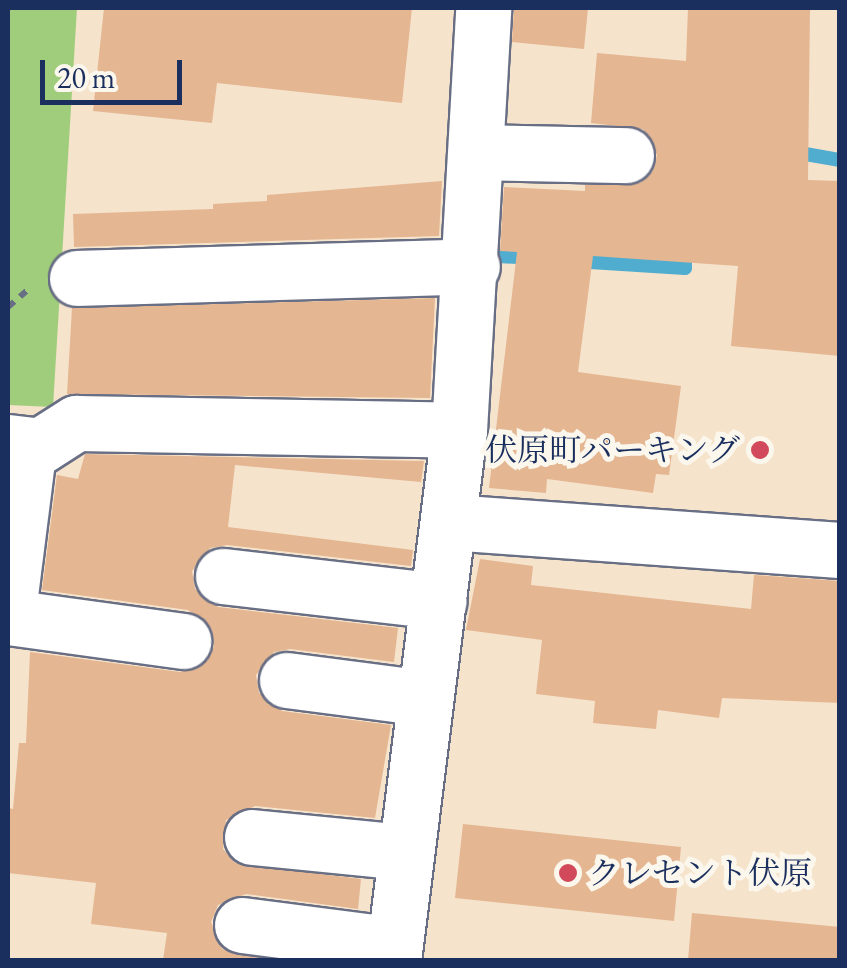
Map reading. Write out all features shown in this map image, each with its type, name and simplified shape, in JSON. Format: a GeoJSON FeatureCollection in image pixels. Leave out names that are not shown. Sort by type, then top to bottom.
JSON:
{"type":"FeatureCollection","features":[{"type":"Feature","properties":{"kind":"street"},"geometry":{"type":"LineString","coordinates":[[242,924],[394,952],[459,430],[472,266],[483,8]]}},
{"type":"Feature","properties":{"kind":"street"},"geometry":{"type":"LineString","coordinates":[[477,152],[626,155]]}},
{"type":"Feature","properties":{"kind":"street"},"geometry":{"type":"LineString","coordinates":[[77,278],[472,266]]}},
{"type":"Feature","properties":{"kind":"street"},"geometry":{"type":"LineString","coordinates":[[184,642],[8,614],[18,443],[40,446],[76,423],[459,430]]}},
{"type":"Feature","properties":{"kind":"street"},"geometry":{"type":"LineString","coordinates":[[449,522],[840,550]]}},
{"type":"Feature","properties":{"kind":"street"},"geometry":{"type":"LineString","coordinates":[[222,576],[439,601]]}},
{"type":"Feature","properties":{"kind":"street"},"geometry":{"type":"LineString","coordinates":[[287,680],[425,698]]}},
{"type":"Feature","properties":{"kind":"street"},"geometry":{"type":"LineString","coordinates":[[252,836],[405,852]]}},
{"type":"Feature","properties":{"kind":"green space"},"geometry":{"type":"Polygon","coordinates":[[[8,8],[77,8],[53,407],[8,405],[8,8]]]}},
{"type":"Feature","properties":{"kind":"building"},"geometry":{"type":"Polygon","coordinates":[[[104,8],[412,8],[402,103],[217,83],[212,123],[93,111],[104,8]]]}},
{"type":"Feature","properties":{"kind":"building"},"geometry":{"type":"Polygon","coordinates":[[[514,8],[588,8],[584,49],[512,42],[514,8]]]}},
{"type":"Feature","properties":{"kind":"building"},"geometry":{"type":"Polygon","coordinates":[[[688,8],[810,8],[808,180],[840,181],[840,356],[731,346],[738,266],[593,256],[578,372],[681,386],[669,475],[656,474],[653,493],[547,479],[546,493],[489,488],[517,252],[500,251],[504,187],[585,191],[585,185],[640,183],[652,172],[657,155],[643,129],[591,123],[597,53],[686,61],[688,8]]]}},
{"type":"Feature","properties":{"kind":"building"},"geometry":{"type":"Polygon","coordinates":[[[442,181],[439,236],[74,247],[73,214],[213,209],[213,204],[267,201],[267,195],[442,181]]]}},
{"type":"Feature","properties":{"kind":"building"},"geometry":{"type":"Polygon","coordinates":[[[435,298],[430,398],[67,394],[72,308],[435,298]]]}},
{"type":"Feature","properties":{"kind":"building"},"geometry":{"type":"Polygon","coordinates":[[[85,454],[424,461],[421,482],[235,465],[228,527],[413,550],[411,566],[227,545],[210,548],[192,571],[195,589],[218,607],[398,628],[394,662],[290,649],[274,652],[256,675],[259,693],[282,711],[391,725],[375,818],[255,806],[226,820],[223,849],[235,863],[361,879],[358,909],[246,894],[218,905],[211,922],[222,949],[272,960],[163,960],[167,933],[91,924],[96,883],[8,873],[8,808],[13,809],[19,743],[26,743],[30,652],[180,672],[207,661],[214,646],[211,628],[188,610],[42,590],[57,475],[78,479],[85,454]]]}},
{"type":"Feature","properties":{"kind":"building"},"geometry":{"type":"Polygon","coordinates":[[[480,559],[533,566],[531,585],[751,609],[754,575],[840,581],[840,703],[722,698],[719,718],[658,710],[656,729],[593,723],[595,701],[536,694],[542,640],[466,630],[480,559]]]}},
{"type":"Feature","properties":{"kind":"building","name":"クレセント伏原"},"geometry":{"type":"Polygon","coordinates":[[[463,824],[681,847],[674,921],[455,898],[463,824]]]}},
{"type":"Feature","properties":{"kind":"building"},"geometry":{"type":"Polygon","coordinates":[[[692,913],[840,927],[840,960],[688,960],[692,913]]]}},
{"type":"Feature","properties":{"kind":"waterway"},"geometry":{"type":"LineString","coordinates":[[794,152],[840,160]]}},
{"type":"Feature","properties":{"kind":"waterway"},"geometry":{"type":"LineString","coordinates":[[574,261],[685,268],[685,246]]}},
{"type":"Feature","properties":{"kind":"waterway"},"geometry":{"type":"LineString","coordinates":[[498,256],[532,258]]}},
{"type":"Feature","properties":{"kind":"place","name":"伏原町パーキング"},"geometry":{"type":"Point","coordinates":[760,450]}},
{"type":"Feature","properties":{"kind":"place","name":"クレセント伏原"},"geometry":{"type":"Point","coordinates":[568,873]}}]}
